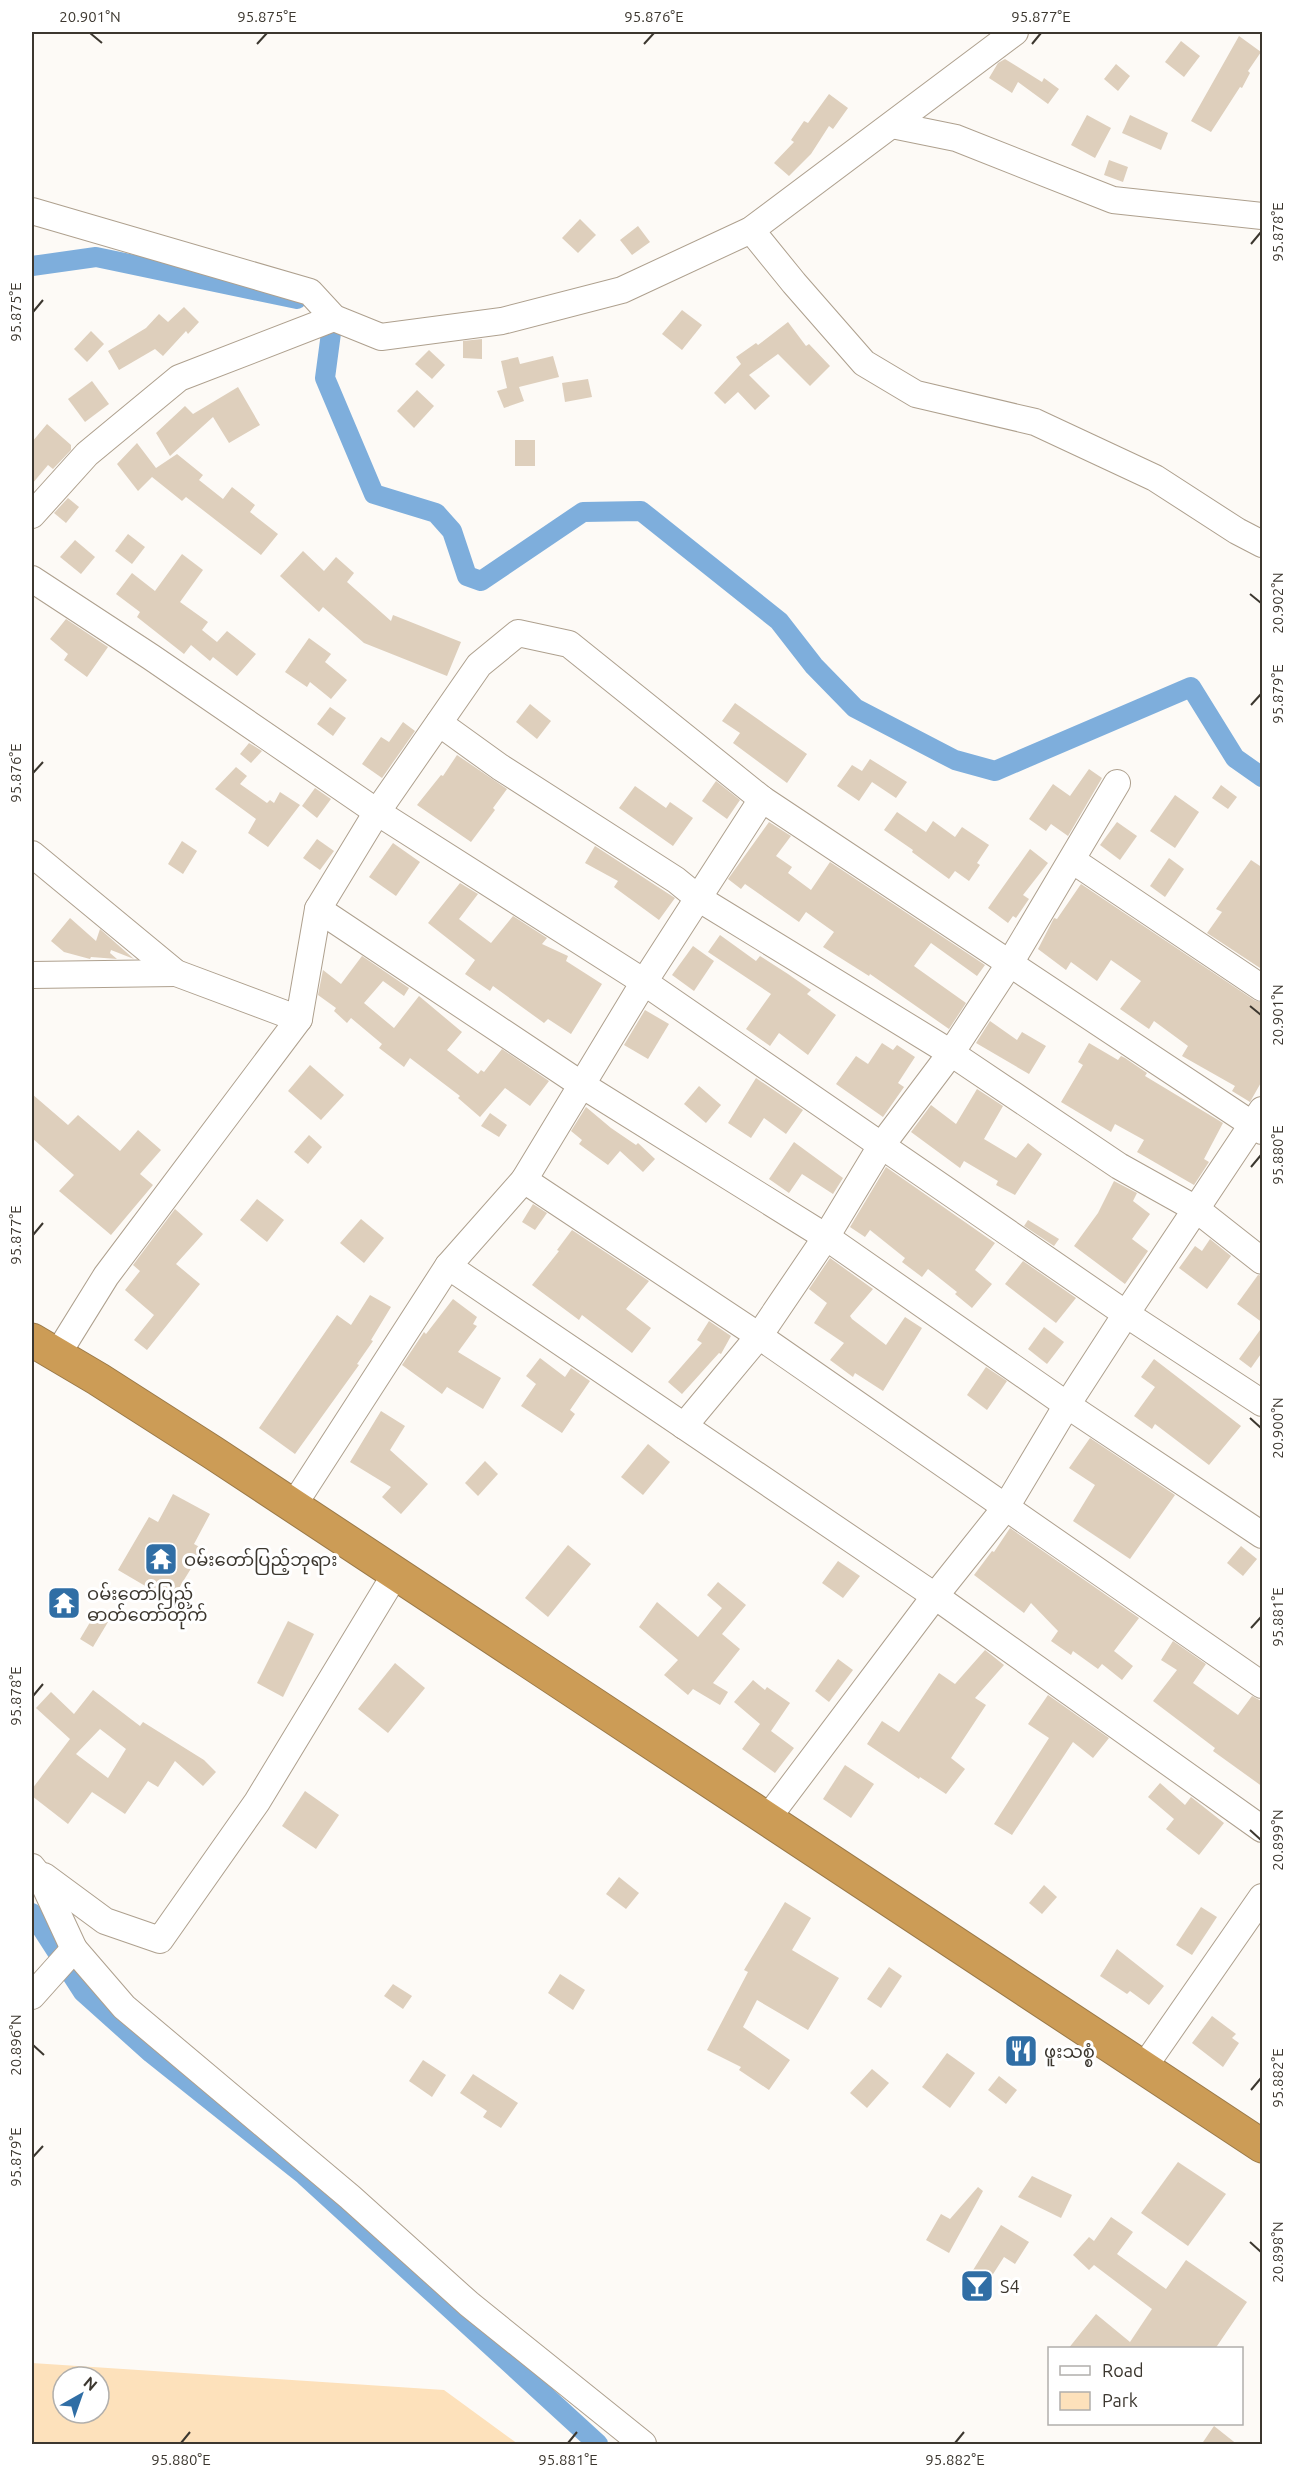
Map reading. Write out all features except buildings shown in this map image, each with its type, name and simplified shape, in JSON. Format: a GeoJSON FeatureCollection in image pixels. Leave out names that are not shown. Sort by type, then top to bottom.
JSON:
{"type":"FeatureCollection","features":[{"type":"Feature","properties":{"kind":"highway"},"geometry":{"type":"LineString","coordinates":[[44,1347],[154,1414],[1263,2146]]}},
{"type":"Feature","properties":{"kind":"street"},"geometry":{"type":"LineString","coordinates":[[32,212],[310,292],[334,318],[381,337],[502,321],[622,290],[751,230],[1015,32]]}},
{"type":"Feature","properties":{"kind":"street"},"geometry":{"type":"LineString","coordinates":[[892,124],[956,138],[1113,200],[1263,216]]}},
{"type":"Feature","properties":{"kind":"street"},"geometry":{"type":"LineString","coordinates":[[751,230],[864,363],[916,394],[1035,422],[1155,478],[1237,531],[1263,544]]}},
{"type":"Feature","properties":{"kind":"street"},"geometry":{"type":"LineString","coordinates":[[32,515],[87,454],[179,378],[334,318]]}},
{"type":"Feature","properties":{"kind":"street"},"geometry":{"type":"LineString","coordinates":[[32,579],[151,657],[377,812],[644,982],[1126,1314],[1263,1403]]}},
{"type":"Feature","properties":{"kind":"street"},"geometry":{"type":"LineString","coordinates":[[44,1347],[106,1276],[299,1019],[318,909],[377,812],[479,665],[518,633],[569,644],[762,799],[1010,963],[1259,1122],[1196,1209],[1126,1314],[1067,1405],[1006,1507],[935,1596],[767,1819]]}},
{"type":"Feature","properties":{"kind":"street"},"geometry":{"type":"LineString","coordinates":[[439,723],[500,767],[676,880],[698,898],[951,1053],[1119,1166],[1196,1209],[1263,1261]]}},
{"type":"Feature","properties":{"kind":"street"},"geometry":{"type":"LineString","coordinates":[[684,1426],[759,1336],[826,1237],[881,1146],[951,1053],[1010,963],[1117,783]]}},
{"type":"Feature","properties":{"kind":"street"},"geometry":{"type":"LineString","coordinates":[[293,1506],[448,1266],[524,1180],[644,982],[762,799]]}},
{"type":"Feature","properties":{"kind":"street"},"geometry":{"type":"LineString","coordinates":[[32,854],[176,973],[299,1019]]}},
{"type":"Feature","properties":{"kind":"street"},"geometry":{"type":"LineString","coordinates":[[1071,860],[1263,988]]}},
{"type":"Feature","properties":{"kind":"street"},"geometry":{"type":"LineString","coordinates":[[318,909],[582,1085],[826,1237],[1067,1405],[1263,1536]]}},
{"type":"Feature","properties":{"kind":"street"},"geometry":{"type":"LineString","coordinates":[[32,975],[176,973]]}},
{"type":"Feature","properties":{"kind":"street"},"geometry":{"type":"LineString","coordinates":[[524,1180],[759,1336],[1263,1685]]}},
{"type":"Feature","properties":{"kind":"street"},"geometry":{"type":"LineString","coordinates":[[448,1266],[935,1596],[1263,1829]]}},
{"type":"Feature","properties":{"kind":"street"},"geometry":{"type":"LineString","coordinates":[[396,1573],[257,1802],[160,1940],[105,1921],[44,1876],[35,1876],[64,1958],[350,2197],[469,2304],[643,2445]]}},
{"type":"Feature","properties":{"kind":"street"},"geometry":{"type":"LineString","coordinates":[[1144,2067],[1263,1897]]}},
{"type":"Feature","properties":{"kind":"street"},"geometry":{"type":"LineString","coordinates":[[32,1996],[64,1958]]}},
{"type":"Feature","properties":{"kind":"green space"},"geometry":{"type":"Polygon","coordinates":[[[32,2363],[63,2365],[51,2365],[51,2425],[111,2425],[111,2368],[444,2390],[518,2444],[32,2444],[32,2363]]]}},
{"type":"Feature","properties":{"kind":"waterway"},"geometry":{"type":"LineString","coordinates":[[32,266],[96,257],[297,299]]}},
{"type":"Feature","properties":{"kind":"waterway"},"geometry":{"type":"LineString","coordinates":[[331,333],[325,378],[374,494],[436,513],[452,531],[467,576],[481,581],[583,512],[641,511],[779,621],[814,666],[855,708],[955,760],[995,771],[1191,687],[1235,758],[1262,777]]}},
{"type":"Feature","properties":{"kind":"waterway"},"geometry":{"type":"LineString","coordinates":[[32,1913],[83,1992],[151,2053],[304,2175],[598,2444]]}},
{"type":"Feature","properties":{"kind":"place","name":"ဝမ်းတော်ပြည့်ဘုရား"},"geometry":{"type":"Point","coordinates":[161,1559]}},
{"type":"Feature","properties":{"kind":"place","name":"ဝမ်းတော်ပြည့် ဓာတ်တော်တိုက်"},"geometry":{"type":"Point","coordinates":[64,1603]}},
{"type":"Feature","properties":{"kind":"place","name":"ဖူးသစ္စံ"},"geometry":{"type":"Point","coordinates":[1021,2051]}},
{"type":"Feature","properties":{"kind":"place","name":"S4"},"geometry":{"type":"Point","coordinates":[977,2286]}}]}
